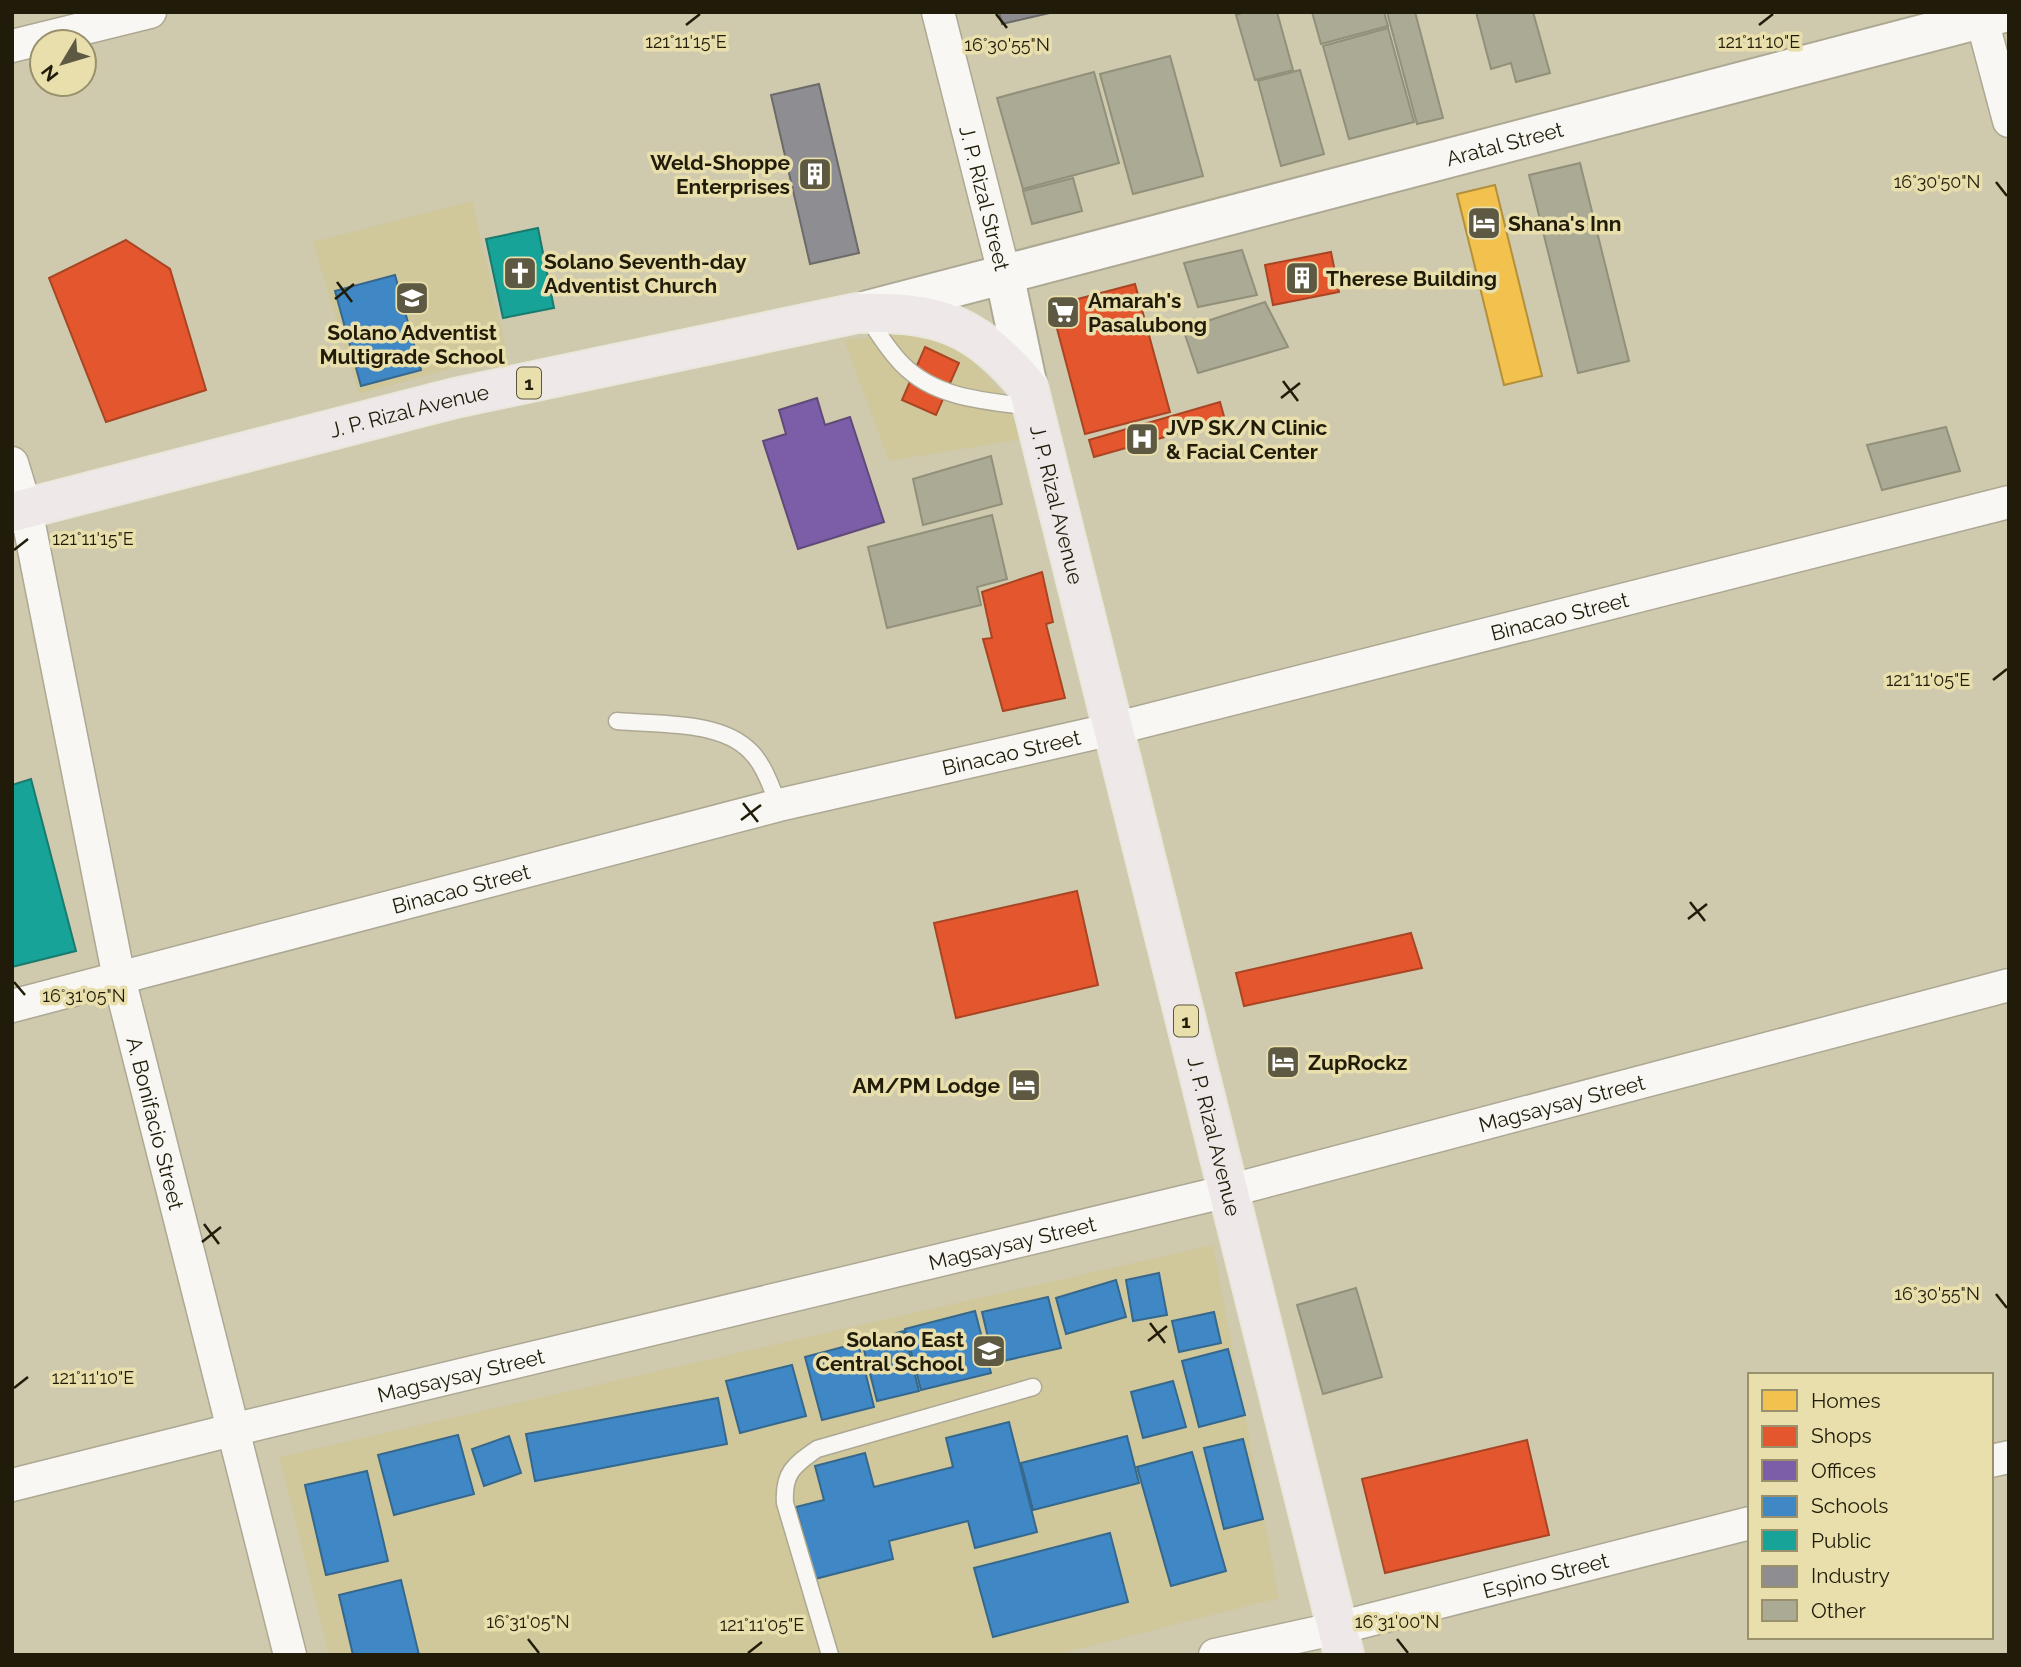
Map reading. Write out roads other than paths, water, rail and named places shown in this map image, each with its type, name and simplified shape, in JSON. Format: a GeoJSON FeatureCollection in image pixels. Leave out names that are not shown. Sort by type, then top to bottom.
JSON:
{"type":"FeatureCollection","features":[{"type":"Feature","properties":{"kind":"main road","name":"J. P. Rizal Avenue"},"geometry":{"type":"LineString","coordinates":[[19,511],[455,398],[861,313],[892,312],[948,323],[979,338],[1007,362],[1030,397],[1341,1641]]}},
{"type":"Feature","properties":{"kind":"street"},"geometry":{"type":"LineString","coordinates":[[12,46],[150,12]]}},
{"type":"Feature","properties":{"kind":"street","name":"J. P. Rizal Street"},"geometry":{"type":"LineString","coordinates":[[938,12],[1004,273],[1030,397]]}},
{"type":"Feature","properties":{"kind":"street"},"geometry":{"type":"LineString","coordinates":[[1989,14],[2009,121]]}},
{"type":"Feature","properties":{"kind":"street","name":"Aratal Street"},"geometry":{"type":"LineString","coordinates":[[861,313],[1989,14]]}},
{"type":"Feature","properties":{"kind":"street","name":"A. Bonifacio Street"},"geometry":{"type":"LineString","coordinates":[[12,463],[19,511],[119,978],[290,1655]]}},
{"type":"Feature","properties":{"kind":"street","name":"Binacao Street"},"geometry":{"type":"LineString","coordinates":[[12,1006],[779,805],[1113,729],[2009,502]]}},
{"type":"Feature","properties":{"kind":"street","name":"Magsaysay Street"},"geometry":{"type":"LineString","coordinates":[[12,1485],[1228,1191],[2009,985]]}},
{"type":"Feature","properties":{"kind":"street","name":"Espino Street"},"geometry":{"type":"LineString","coordinates":[[1215,1655],[1341,1641],[1748,1524]]}},
{"type":"Feature","properties":{"kind":"lane"},"geometry":{"type":"LineString","coordinates":[[861,313],[902,364],[920,378],[955,396],[1030,397]]}},
{"type":"Feature","properties":{"kind":"lane"},"geometry":{"type":"LineString","coordinates":[[617,721],[709,729],[731,737],[752,752],[779,805]]}},
{"type":"Feature","properties":{"kind":"lane"},"geometry":{"type":"LineString","coordinates":[[830,1655],[785,1503],[784,1486],[791,1470],[817,1449],[1033,1387]]}},
{"type":"Feature","properties":{"kind":"place","name":"Weld-Shoppe Enterprises"},"geometry":{"type":"Point","coordinates":[815,174]}},
{"type":"Feature","properties":{"kind":"place","name":"Shana's Inn"},"geometry":{"type":"Point","coordinates":[1484,223]}},
{"type":"Feature","properties":{"kind":"place","name":"Solano Seventh-day Adventist Church"},"geometry":{"type":"Point","coordinates":[520,273]}},
{"type":"Feature","properties":{"kind":"place","name":"Therese Building"},"geometry":{"type":"Point","coordinates":[1302,278]}},
{"type":"Feature","properties":{"kind":"place","name":"Solano Adventist Multigrade School"},"geometry":{"type":"Point","coordinates":[412,298]}},
{"type":"Feature","properties":{"kind":"place","name":"Amarah's Pasalubong"},"geometry":{"type":"Point","coordinates":[1063,312]}},
{"type":"Feature","properties":{"kind":"place","name":"JVP SK/N Clinic & Facial Center"},"geometry":{"type":"Point","coordinates":[1142,439]}},
{"type":"Feature","properties":{"kind":"place","name":"ZupRockz"},"geometry":{"type":"Point","coordinates":[1283,1062]}},
{"type":"Feature","properties":{"kind":"place","name":"AM/PM Lodge"},"geometry":{"type":"Point","coordinates":[1024,1085]}},
{"type":"Feature","properties":{"kind":"place","name":"Solano East Central School"},"geometry":{"type":"Point","coordinates":[989,1351]}}]}
